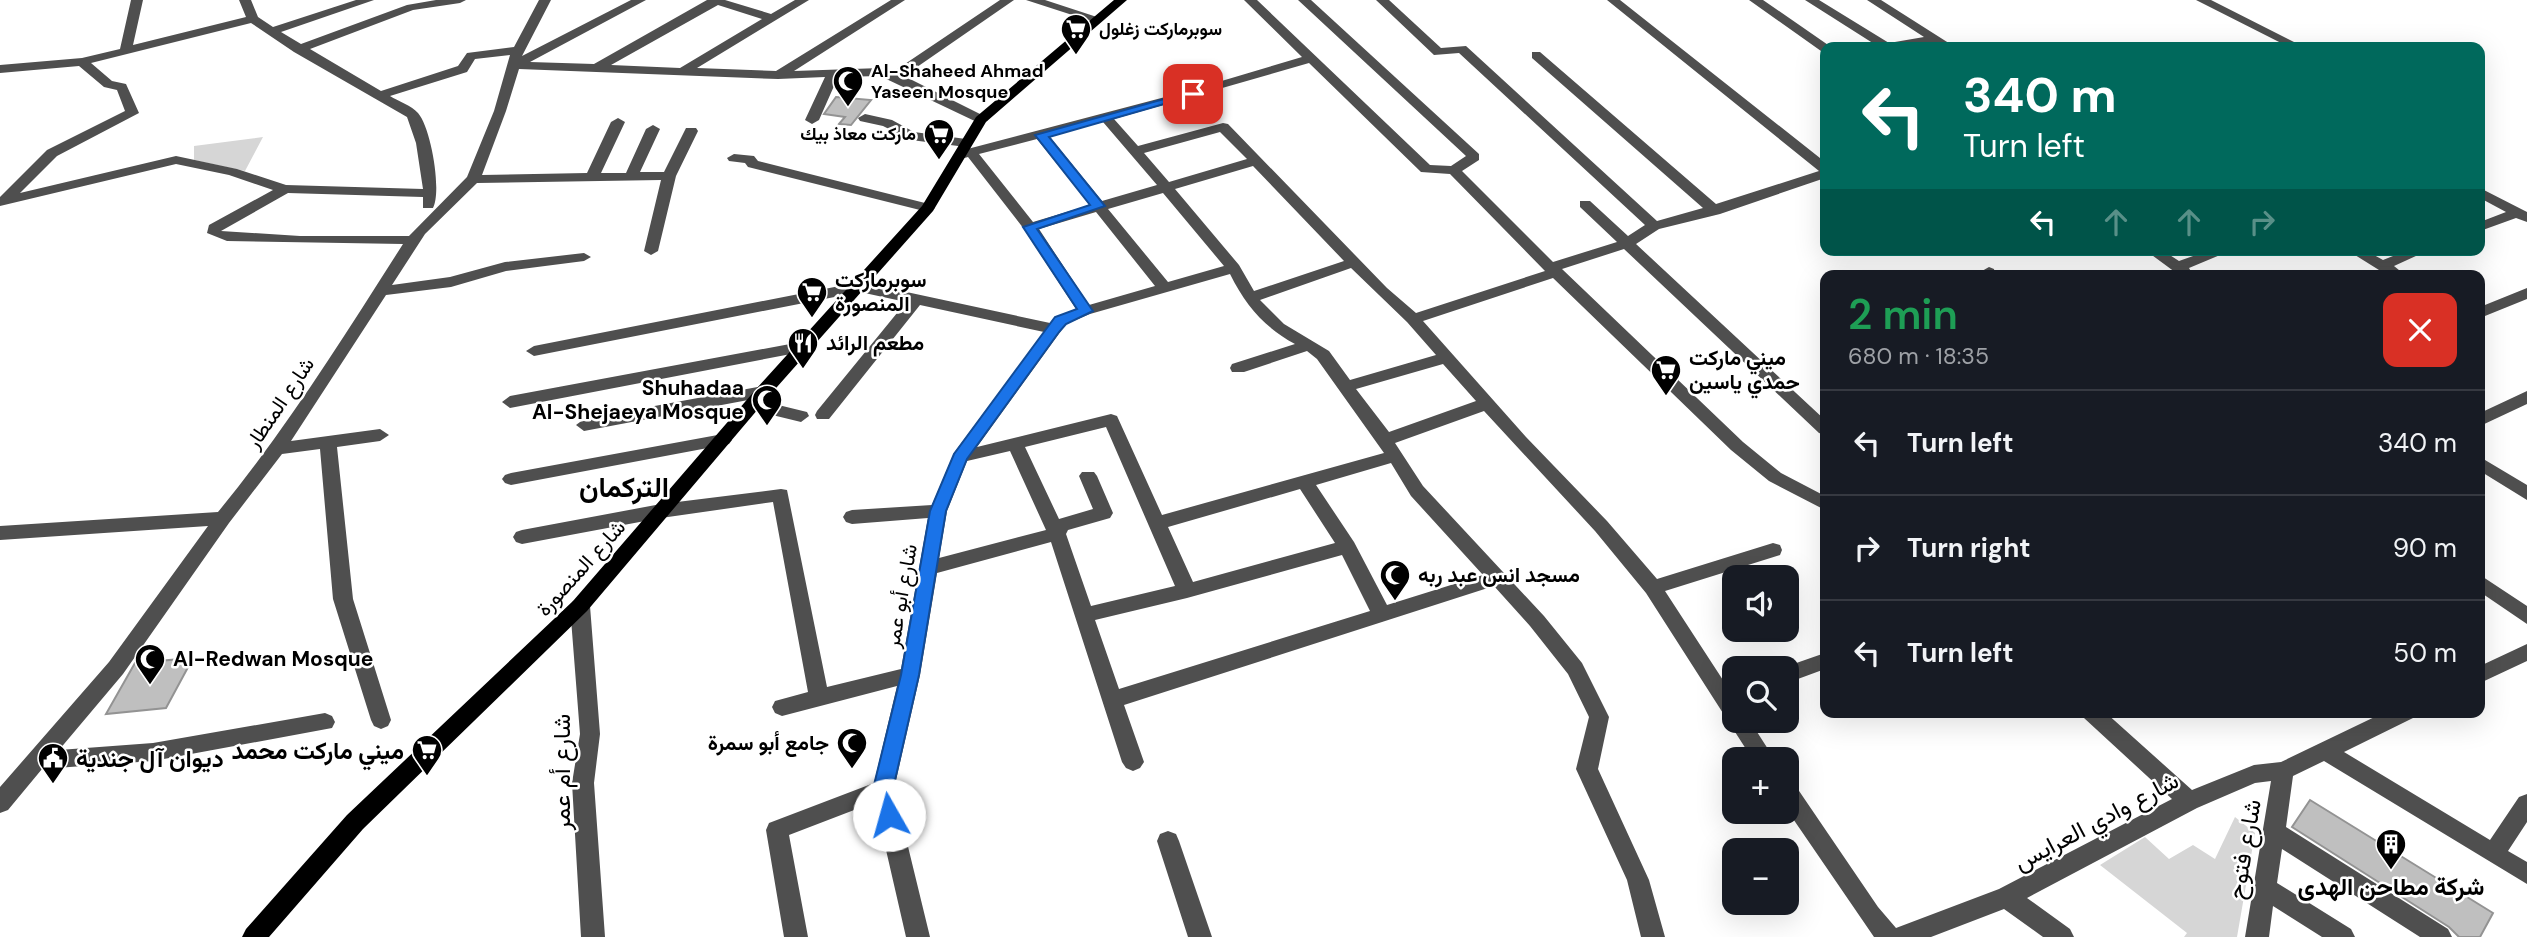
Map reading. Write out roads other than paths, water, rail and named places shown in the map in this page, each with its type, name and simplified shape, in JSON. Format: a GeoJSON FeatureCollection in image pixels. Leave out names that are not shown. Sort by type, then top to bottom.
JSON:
{"type":"FeatureCollection","features":[{"type":"Feature","properties":{"kind":"main road","name":"شارع المنصورة"},"geometry":{"type":"LineString","coordinates":[[254,937],[355,822],[580,606],[758,398],[928,208],[966,150],[981,120],[1121,0]]}},
{"type":"Feature","properties":{"kind":"street"},"geometry":{"type":"LineString","coordinates":[[126,51],[137,0]]}},
{"type":"Feature","properties":{"kind":"street"},"geometry":{"type":"LineString","coordinates":[[245,0],[253,19],[271,32],[413,115],[424,143],[431,193],[416,236],[300,240],[227,237],[214,233],[214,228],[285,189]]}},
{"type":"Feature","properties":{"kind":"street"},"geometry":{"type":"LineString","coordinates":[[271,32],[368,0]]}},
{"type":"Feature","properties":{"kind":"street"},"geometry":{"type":"LineString","coordinates":[[298,49],[411,7],[460,0]]}},
{"type":"Feature","properties":{"kind":"street","name":"شارع المنطار"},"geometry":{"type":"LineString","coordinates":[[0,803],[116,668],[276,449],[416,236],[472,179],[517,57],[545,0]]}},
{"type":"Feature","properties":{"kind":"street"},"geometry":{"type":"LineString","coordinates":[[517,57],[640,0]]}},
{"type":"Feature","properties":{"kind":"street"},"geometry":{"type":"LineString","coordinates":[[683,71],[803,0]]}},
{"type":"Feature","properties":{"kind":"street"},"geometry":{"type":"LineString","coordinates":[[778,75],[899,0]]}},
{"type":"Feature","properties":{"kind":"street"},"geometry":{"type":"LineString","coordinates":[[896,76],[1008,0]]}},
{"type":"Feature","properties":{"kind":"street"},"geometry":{"type":"LineString","coordinates":[[1032,0],[1097,19]]}},
{"type":"Feature","properties":{"kind":"street"},"geometry":{"type":"LineString","coordinates":[[1250,0],[1426,169],[1454,170],[1474,156],[1304,0]]}},
{"type":"Feature","properties":{"kind":"street"},"geometry":{"type":"LineString","coordinates":[[1382,0],[1438,52],[1462,49],[1654,226]]}},
{"type":"Feature","properties":{"kind":"street"},"geometry":{"type":"LineString","coordinates":[[1613,0],[1820,167]]}},
{"type":"Feature","properties":{"kind":"street"},"geometry":{"type":"LineString","coordinates":[[1755,0],[1820,45]]}},
{"type":"Feature","properties":{"kind":"street"},"geometry":{"type":"LineString","coordinates":[[1811,0],[1879,42]]}},
{"type":"Feature","properties":{"kind":"street"},"geometry":{"type":"LineString","coordinates":[[1873,0],[1941,42]]}},
{"type":"Feature","properties":{"kind":"street"},"geometry":{"type":"LineString","coordinates":[[2202,0],[2288,42]]}},
{"type":"Feature","properties":{"kind":"street"},"geometry":{"type":"LineString","coordinates":[[598,67],[715,1],[771,18]]}},
{"type":"Feature","properties":{"kind":"street"},"geometry":{"type":"LineString","coordinates":[[0,69],[82,62],[253,19]]}},
{"type":"Feature","properties":{"kind":"street"},"geometry":{"type":"LineString","coordinates":[[1914,42],[1935,38]]}},
{"type":"Feature","properties":{"kind":"street"},"geometry":{"type":"LineString","coordinates":[[1536,55],[1649,150],[1715,211]]}},
{"type":"Feature","properties":{"kind":"street"},"geometry":{"type":"LineString","coordinates":[[380,95],[463,69],[471,56],[517,57],[598,67],[778,75],[881,72],[896,76],[956,110],[981,120]]}},
{"type":"Feature","properties":{"kind":"street"},"geometry":{"type":"LineString","coordinates":[[864,118],[887,123],[911,136],[966,150],[1041,135],[1309,59]]}},
{"type":"Feature","properties":{"kind":"street"},"geometry":{"type":"LineString","coordinates":[[2,202],[52,153],[132,113],[122,87],[108,84],[82,62]]}},
{"type":"Feature","properties":{"kind":"street"},"geometry":{"type":"LineString","coordinates":[[812,120],[833,74]]}},
{"type":"Feature","properties":{"kind":"street"},"geometry":{"type":"LineString","coordinates":[[1106,117],[1234,268],[1250,298],[1278,328],[1323,355],[1385,440],[1417,492],[1537,621],[1575,669],[1599,717],[1587,769],[1638,880],[1653,937]]}},
{"type":"Feature","properties":{"kind":"street"},"geometry":{"type":"LineString","coordinates":[[592,177],[618,122]]}},
{"type":"Feature","properties":{"kind":"street"},"geometry":{"type":"LineString","coordinates":[[1135,151],[1223,127],[1413,319],[1653,588],[1722,690]]}},
{"type":"Feature","properties":{"kind":"street"},"geometry":{"type":"LineString","coordinates":[[631,176],[653,129]]}},
{"type":"Feature","properties":{"kind":"street"},"geometry":{"type":"LineString","coordinates":[[651,251],[669,176],[691,131]]}},
{"type":"Feature","properties":{"kind":"street"},"geometry":{"type":"LineString","coordinates":[[1041,135],[1165,288]]}},
{"type":"Feature","properties":{"kind":"street"},"geometry":{"type":"LineString","coordinates":[[966,150],[1030,227],[1086,311]]}},
{"type":"Feature","properties":{"kind":"street"},"geometry":{"type":"LineString","coordinates":[[734,158],[749,159],[753,164],[928,208]]}},
{"type":"Feature","properties":{"kind":"street"},"geometry":{"type":"LineString","coordinates":[[2,202],[176,160],[232,172],[285,189],[431,193]]}},
{"type":"Feature","properties":{"kind":"street"},"geometry":{"type":"LineString","coordinates":[[1030,227],[1255,160]]}},
{"type":"Feature","properties":{"kind":"street"},"geometry":{"type":"LineString","coordinates":[[1454,170],[1554,270],[1756,462],[1775,477],[1820,501]]}},
{"type":"Feature","properties":{"kind":"street"},"geometry":{"type":"LineString","coordinates":[[1413,319],[1628,243],[1654,226],[1715,211],[1820,173]]}},
{"type":"Feature","properties":{"kind":"street"},"geometry":{"type":"LineString","coordinates":[[472,179],[669,176]]}},
{"type":"Feature","properties":{"kind":"street"},"geometry":{"type":"LineString","coordinates":[[2485,195],[2522,215]]}},
{"type":"Feature","properties":{"kind":"street"},"geometry":{"type":"LineString","coordinates":[[1585,204],[1820,424]]}},
{"type":"Feature","properties":{"kind":"street"},"geometry":{"type":"LineString","coordinates":[[2485,226],[2522,215]]}},
{"type":"Feature","properties":{"kind":"street"},"geometry":{"type":"LineString","coordinates":[[2160,256],[2179,270]]}},
{"type":"Feature","properties":{"kind":"street"},"geometry":{"type":"LineString","coordinates":[[2186,270],[2213,256]]}},
{"type":"Feature","properties":{"kind":"street"},"geometry":{"type":"LineString","coordinates":[[2364,256],[2389,270]]}},
{"type":"Feature","properties":{"kind":"street"},"geometry":{"type":"LineString","coordinates":[[2382,266],[2407,256]]}},
{"type":"Feature","properties":{"kind":"street"},"geometry":{"type":"LineString","coordinates":[[380,291],[451,282],[505,267],[584,257]]}},
{"type":"Feature","properties":{"kind":"street"},"geometry":{"type":"LineString","coordinates":[[1250,298],[1355,262]]}},
{"type":"Feature","properties":{"kind":"street","name":"شارع أبو عمر"},"geometry":{"type":"LineString","coordinates":[[918,937],[883,789],[910,675],[938,511],[960,457],[1060,321],[1234,268]]}},
{"type":"Feature","properties":{"kind":"street"},"geometry":{"type":"LineString","coordinates":[[534,351],[860,287],[1054,329]]}},
{"type":"Feature","properties":{"kind":"street"},"geometry":{"type":"LineString","coordinates":[[2485,311],[2527,293]]}},
{"type":"Feature","properties":{"kind":"street"},"geometry":{"type":"LineString","coordinates":[[823,415],[917,299]]}},
{"type":"Feature","properties":{"kind":"street"},"geometry":{"type":"LineString","coordinates":[[1238,368],[1309,345]]}},
{"type":"Feature","properties":{"kind":"street"},"geometry":{"type":"LineString","coordinates":[[510,402],[806,346]]}},
{"type":"Feature","properties":{"kind":"street"},"geometry":{"type":"LineString","coordinates":[[1347,386],[1447,357]]}},
{"type":"Feature","properties":{"kind":"street"},"geometry":{"type":"LineString","coordinates":[[2485,418],[2527,397]]}},
{"type":"Feature","properties":{"kind":"street"},"geometry":{"type":"LineString","coordinates":[[584,425],[758,398],[801,416]]}},
{"type":"Feature","properties":{"kind":"street"},"geometry":{"type":"LineString","coordinates":[[1385,440],[1488,403]]}},
{"type":"Feature","properties":{"kind":"street"},"geometry":{"type":"LineString","coordinates":[[960,457],[1111,420],[1187,591]]}},
{"type":"Feature","properties":{"kind":"street"},"geometry":{"type":"LineString","coordinates":[[276,449],[380,435]]}},
{"type":"Feature","properties":{"kind":"street"},"geometry":{"type":"LineString","coordinates":[[511,479],[723,440]]}},
{"type":"Feature","properties":{"kind":"street"},"geometry":{"type":"LineString","coordinates":[[328,444],[343,599],[381,720]]}},
{"type":"Feature","properties":{"kind":"street"},"geometry":{"type":"LineString","coordinates":[[1016,445],[1056,534],[1133,762]]}},
{"type":"Feature","properties":{"kind":"street"},"geometry":{"type":"LineString","coordinates":[[1158,523],[1395,456]]}},
{"type":"Feature","properties":{"kind":"street"},"geometry":{"type":"LineString","coordinates":[[2485,466],[2527,494]]}},
{"type":"Feature","properties":{"kind":"street"},"geometry":{"type":"LineString","coordinates":[[1056,534],[1060,525],[1104,513],[1088,476]]}},
{"type":"Feature","properties":{"kind":"street"},"geometry":{"type":"LineString","coordinates":[[1305,482],[1347,547],[1382,615]]}},
{"type":"Feature","properties":{"kind":"street"},"geometry":{"type":"LineString","coordinates":[[523,537],[661,511],[781,495],[819,697]]}},
{"type":"Feature","properties":{"kind":"street"},"geometry":{"type":"LineString","coordinates":[[852,517],[938,511]]}},
{"type":"Feature","properties":{"kind":"street"},"geometry":{"type":"LineString","coordinates":[[0,533],[223,518]]}},
{"type":"Feature","properties":{"kind":"street"},"geometry":{"type":"LineString","coordinates":[[929,568],[1056,534]]}},
{"type":"Feature","properties":{"kind":"street"},"geometry":{"type":"LineString","coordinates":[[1083,615],[1187,591],[1347,547]]}},
{"type":"Feature","properties":{"kind":"street"},"geometry":{"type":"LineString","coordinates":[[1653,588],[1773,550]]}},
{"type":"Feature","properties":{"kind":"street"},"geometry":{"type":"LineString","coordinates":[[1112,700],[1497,578]]}},
{"type":"Feature","properties":{"kind":"street"},"geometry":{"type":"LineString","coordinates":[[2485,586],[2527,616]]}},
{"type":"Feature","properties":{"kind":"street","name":"شارع أم عمر"},"geometry":{"type":"LineString","coordinates":[[580,606],[590,734],[583,783],[593,937]]}},
{"type":"Feature","properties":{"kind":"street"},"geometry":{"type":"LineString","coordinates":[[2485,673],[2527,652]]}},
{"type":"Feature","properties":{"kind":"street"},"geometry":{"type":"LineString","coordinates":[[1799,671],[1820,663]]}},
{"type":"Feature","properties":{"kind":"street"},"geometry":{"type":"LineString","coordinates":[[782,706],[910,675]]}},
{"type":"Feature","properties":{"kind":"street"},"geometry":{"type":"LineString","coordinates":[[2098,718],[2189,800]]}},
{"type":"Feature","properties":{"kind":"street"},"geometry":{"type":"LineString","coordinates":[[2321,755],[2394,718]]}},
{"type":"Feature","properties":{"kind":"street"},"geometry":{"type":"LineString","coordinates":[[39,760],[153,752],[325,722]]}},
{"type":"Feature","properties":{"kind":"street"},"geometry":{"type":"LineString","coordinates":[[2321,755],[2527,874]]}},
{"type":"Feature","properties":{"kind":"street","name":"شارع وادي العرايس"},"geometry":{"type":"LineString","coordinates":[[1902,937],[2007,897],[2189,800],[2254,774],[2283,771],[2321,755]]}},
{"type":"Feature","properties":{"kind":"street","name":"شارع فتوح"},"geometry":{"type":"LineString","coordinates":[[2257,937],[2263,887],[2276,832],[2283,771]]}},
{"type":"Feature","properties":{"kind":"street"},"geometry":{"type":"LineString","coordinates":[[796,937],[777,830],[883,789]]}},
{"type":"Feature","properties":{"kind":"street"},"geometry":{"type":"LineString","coordinates":[[2494,853],[2527,804]]}},
{"type":"Feature","properties":{"kind":"street"},"geometry":{"type":"LineString","coordinates":[[1799,810],[1870,915],[1889,937]]}},
{"type":"Feature","properties":{"kind":"street"},"geometry":{"type":"LineString","coordinates":[[2276,832],[2440,937]]}},
{"type":"Feature","properties":{"kind":"street"},"geometry":{"type":"LineString","coordinates":[[1168,841],[1200,937]]}},
{"type":"Feature","properties":{"kind":"street"},"geometry":{"type":"LineString","coordinates":[[2263,887],[2343,937]]}},
{"type":"Feature","properties":{"kind":"street"},"geometry":{"type":"LineString","coordinates":[[2007,897],[2062,937]]}},
{"type":"Feature","properties":{"kind":"place","name":"سوبرماركت زغلول"},"geometry":{"type":"Point","coordinates":[1076,56]}},
{"type":"Feature","properties":{"kind":"place","name":"Al-Shaheed Ahmad Yaseen Mosque"},"geometry":{"type":"Point","coordinates":[848,108]}},
{"type":"Feature","properties":{"kind":"place","name":"ماركت معاذ بيك"},"geometry":{"type":"Point","coordinates":[939,161]}},
{"type":"Feature","properties":{"kind":"place","name":"سوبرماركت المنصورة"},"geometry":{"type":"Point","coordinates":[812,319]}},
{"type":"Feature","properties":{"kind":"place","name":"مطعم الرائد"},"geometry":{"type":"Point","coordinates":[803,370]}},
{"type":"Feature","properties":{"kind":"place","name":"ميني ماركت حمدي ياسين"},"geometry":{"type":"Point","coordinates":[1666,397]}},
{"type":"Feature","properties":{"kind":"place","name":"Shuhadaa Al-Shejaeya Mosque"},"geometry":{"type":"Point","coordinates":[767,427]}},
{"type":"Feature","properties":{"kind":"place","name":"مسجد انس عبد ربه"},"geometry":{"type":"Point","coordinates":[1395,602]}},
{"type":"Feature","properties":{"kind":"place","name":"Al-Redwan Mosque"},"geometry":{"type":"Point","coordinates":[150,686]}},
{"type":"Feature","properties":{"kind":"place","name":"جامع أبو سمرة"},"geometry":{"type":"Point","coordinates":[852,770]}},
{"type":"Feature","properties":{"kind":"place","name":"ميني ماركت محمد"},"geometry":{"type":"Point","coordinates":[427,777]}},
{"type":"Feature","properties":{"kind":"place","name":"ديوان آل جندية"},"geometry":{"type":"Point","coordinates":[53,785]}},
{"type":"Feature","properties":{"kind":"place","name":"شركة مطاحن الهدى"},"geometry":{"type":"Point","coordinates":[2391,871]}},
{"type":"Feature","properties":{"kind":"district","name":"التركمان"},"geometry":{"type":"Point","coordinates":[624,487]}}]}
